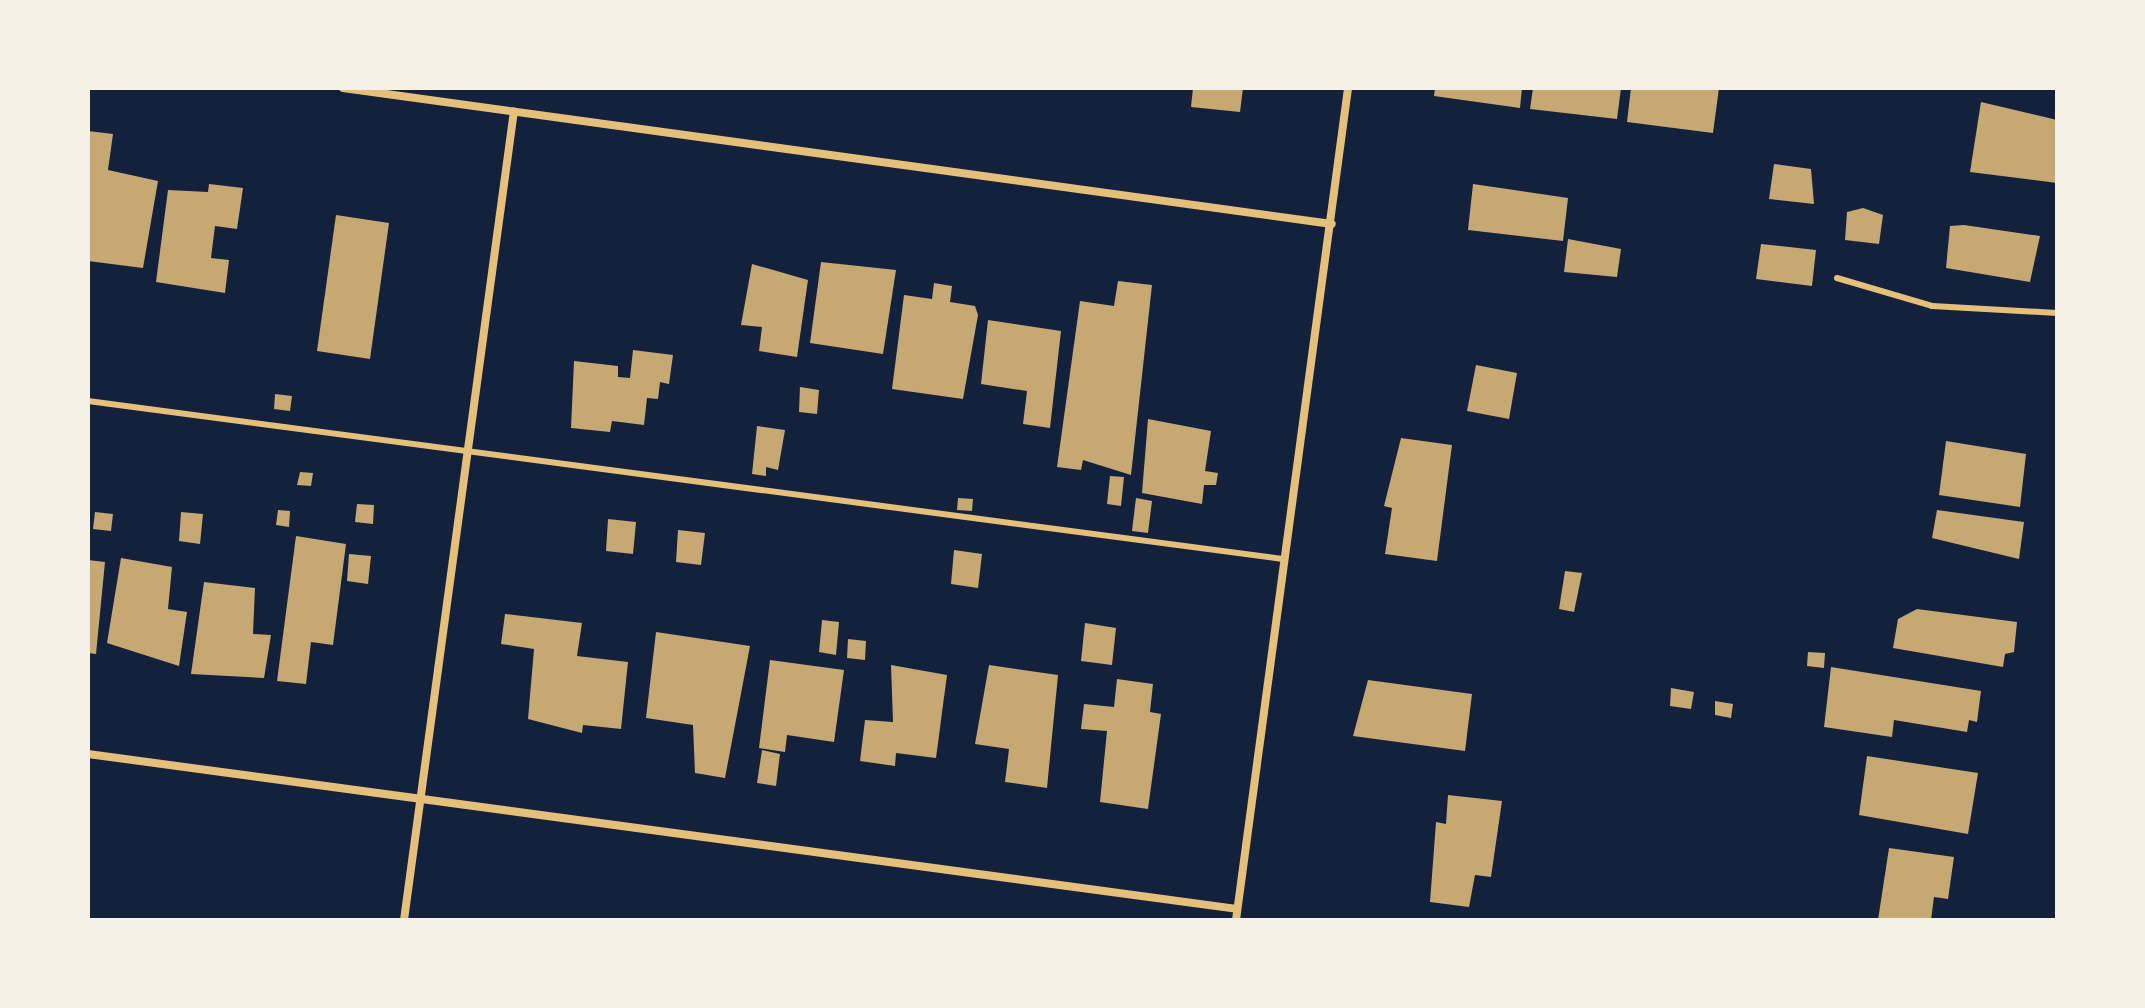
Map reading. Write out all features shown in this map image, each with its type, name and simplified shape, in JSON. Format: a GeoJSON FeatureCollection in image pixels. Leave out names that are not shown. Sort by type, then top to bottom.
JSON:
{"type":"FeatureCollection","features":[{"type":"Feature","properties":{"kind":"street"},"geometry":{"type":"LineString","coordinates":[[343,88],[1332,224]]}},
{"type":"Feature","properties":{"kind":"street"},"geometry":{"type":"LineString","coordinates":[[1236,920],[1348,88]]}},
{"type":"Feature","properties":{"kind":"street"},"geometry":{"type":"LineString","coordinates":[[404,920],[514,111]]}},
{"type":"Feature","properties":{"kind":"street"},"geometry":{"type":"LineString","coordinates":[[88,754],[1237,909]]}},
{"type":"Feature","properties":{"kind":"lane"},"geometry":{"type":"LineString","coordinates":[[1837,278],[1932,306],[2057,313]]}},
{"type":"Feature","properties":{"kind":"lane"},"geometry":{"type":"LineString","coordinates":[[88,401],[1283,559]]}},
{"type":"Feature","properties":{"kind":"building"},"geometry":{"type":"Polygon","coordinates":[[[1193,88],[1243,88],[1240,112],[1191,107],[1193,88]]]}},
{"type":"Feature","properties":{"kind":"building"},"geometry":{"type":"Polygon","coordinates":[[[1435,88],[1522,88],[1520,108],[1434,96],[1435,88]]]}},
{"type":"Feature","properties":{"kind":"building"},"geometry":{"type":"Polygon","coordinates":[[[1533,88],[1621,88],[1617,119],[1530,109],[1533,88]]]}},
{"type":"Feature","properties":{"kind":"building"},"geometry":{"type":"Polygon","coordinates":[[[1631,88],[1719,88],[1713,133],[1627,122],[1631,88]]]}},
{"type":"Feature","properties":{"kind":"building"},"geometry":{"type":"Polygon","coordinates":[[[1981,102],[2057,120],[2057,183],[1970,172],[1981,102]]]}},
{"type":"Feature","properties":{"kind":"building"},"geometry":{"type":"Polygon","coordinates":[[[88,131],[113,134],[108,170],[158,181],[143,268],[88,261],[88,131]]]}},
{"type":"Feature","properties":{"kind":"building"},"geometry":{"type":"Polygon","coordinates":[[[1774,164],[1811,169],[1814,204],[1769,199],[1774,164]]]}},
{"type":"Feature","properties":{"kind":"building"},"geometry":{"type":"Polygon","coordinates":[[[209,184],[243,188],[237,229],[215,226],[211,258],[229,260],[225,293],[156,282],[168,190],[208,192],[209,184]]]}},
{"type":"Feature","properties":{"kind":"building"},"geometry":{"type":"Polygon","coordinates":[[[1473,184],[1568,198],[1563,241],[1468,230],[1473,184]]]}},
{"type":"Feature","properties":{"kind":"building"},"geometry":{"type":"Polygon","coordinates":[[[1863,208],[1883,215],[1879,244],[1845,240],[1847,212],[1863,208]]]}},
{"type":"Feature","properties":{"kind":"building"},"geometry":{"type":"Polygon","coordinates":[[[336,215],[389,223],[370,359],[317,351],[336,215]]]}},
{"type":"Feature","properties":{"kind":"building"},"geometry":{"type":"Polygon","coordinates":[[[1964,225],[2040,236],[2030,282],[1946,268],[1950,226],[1964,225]]]}},
{"type":"Feature","properties":{"kind":"building"},"geometry":{"type":"Polygon","coordinates":[[[1568,239],[1621,249],[1617,277],[1564,272],[1568,239]]]}},
{"type":"Feature","properties":{"kind":"building"},"geometry":{"type":"Polygon","coordinates":[[[1761,244],[1816,250],[1812,286],[1756,279],[1761,244]]]}},
{"type":"Feature","properties":{"kind":"building"},"geometry":{"type":"Polygon","coordinates":[[[821,262],[896,270],[883,354],[810,343],[821,262]]]}},
{"type":"Feature","properties":{"kind":"building"},"geometry":{"type":"Polygon","coordinates":[[[752,264],[808,280],[797,357],[759,351],[762,327],[741,325],[752,264]]]}},
{"type":"Feature","properties":{"kind":"building"},"geometry":{"type":"Polygon","coordinates":[[[1118,281],[1152,285],[1131,475],[1083,460],[1081,470],[1057,467],[1080,301],[1114,306],[1118,281]]]}},
{"type":"Feature","properties":{"kind":"building"},"geometry":{"type":"Polygon","coordinates":[[[934,283],[952,286],[950,302],[975,306],[978,315],[963,399],[892,389],[904,295],[932,299],[934,283]]]}},
{"type":"Feature","properties":{"kind":"building"},"geometry":{"type":"Polygon","coordinates":[[[988,320],[1061,331],[1050,428],[1023,424],[1027,391],[981,384],[988,320]]]}},
{"type":"Feature","properties":{"kind":"building"},"geometry":{"type":"Polygon","coordinates":[[[633,350],[673,355],[669,384],[660,382],[658,399],[647,398],[644,425],[612,421],[610,432],[571,428],[574,361],[618,366],[618,377],[630,378],[633,350]]]}},
{"type":"Feature","properties":{"kind":"building"},"geometry":{"type":"Polygon","coordinates":[[[1476,365],[1517,373],[1509,419],[1467,411],[1476,365]]]}},
{"type":"Feature","properties":{"kind":"building"},"geometry":{"type":"Polygon","coordinates":[[[800,387],[819,390],[817,414],[799,412],[800,387]]]}},
{"type":"Feature","properties":{"kind":"building"},"geometry":{"type":"Polygon","coordinates":[[[275,394],[292,396],[290,411],[274,409],[275,394]]]}},
{"type":"Feature","properties":{"kind":"building"},"geometry":{"type":"Polygon","coordinates":[[[1148,419],[1211,431],[1205,471],[1218,473],[1216,485],[1204,485],[1202,504],[1142,493],[1148,419]]]}},
{"type":"Feature","properties":{"kind":"building"},"geometry":{"type":"Polygon","coordinates":[[[757,426],[785,430],[778,470],[766,467],[766,476],[752,474],[757,426]]]}},
{"type":"Feature","properties":{"kind":"building"},"geometry":{"type":"Polygon","coordinates":[[[1401,438],[1452,445],[1437,561],[1385,554],[1392,508],[1384,506],[1401,438]]]}},
{"type":"Feature","properties":{"kind":"building"},"geometry":{"type":"Polygon","coordinates":[[[1946,441],[2026,454],[2020,507],[1939,495],[1946,441]]]}},
{"type":"Feature","properties":{"kind":"building"},"geometry":{"type":"Polygon","coordinates":[[[300,472],[313,473],[311,486],[297,485],[300,472]]]}},
{"type":"Feature","properties":{"kind":"building"},"geometry":{"type":"Polygon","coordinates":[[[1110,476],[1124,477],[1121,506],[1107,504],[1110,476]]]}},
{"type":"Feature","properties":{"kind":"building"},"geometry":{"type":"Polygon","coordinates":[[[958,498],[973,499],[972,511],[957,510],[958,498]]]}},
{"type":"Feature","properties":{"kind":"building"},"geometry":{"type":"Polygon","coordinates":[[[1136,498],[1152,501],[1148,533],[1132,531],[1136,498]]]}},
{"type":"Feature","properties":{"kind":"building"},"geometry":{"type":"Polygon","coordinates":[[[357,504],[374,505],[373,524],[355,522],[357,504]]]}},
{"type":"Feature","properties":{"kind":"building"},"geometry":{"type":"Polygon","coordinates":[[[278,510],[290,511],[289,527],[276,525],[278,510]]]}},
{"type":"Feature","properties":{"kind":"building"},"geometry":{"type":"Polygon","coordinates":[[[1937,510],[2024,522],[2019,559],[1932,538],[1937,510]]]}},
{"type":"Feature","properties":{"kind":"building"},"geometry":{"type":"Polygon","coordinates":[[[95,512],[113,514],[111,531],[93,529],[95,512]]]}},
{"type":"Feature","properties":{"kind":"building"},"geometry":{"type":"Polygon","coordinates":[[[181,512],[203,514],[200,544],[179,541],[181,512]]]}},
{"type":"Feature","properties":{"kind":"building"},"geometry":{"type":"Polygon","coordinates":[[[608,519],[636,522],[633,554],[606,551],[608,519]]]}},
{"type":"Feature","properties":{"kind":"building"},"geometry":{"type":"Polygon","coordinates":[[[678,530],[705,533],[701,565],[676,562],[678,530]]]}},
{"type":"Feature","properties":{"kind":"building"},"geometry":{"type":"Polygon","coordinates":[[[296,536],[346,544],[333,645],[311,642],[306,684],[277,681],[296,536]]]}},
{"type":"Feature","properties":{"kind":"building"},"geometry":{"type":"Polygon","coordinates":[[[954,550],[982,554],[978,588],[951,584],[954,550]]]}},
{"type":"Feature","properties":{"kind":"building"},"geometry":{"type":"Polygon","coordinates":[[[349,554],[371,556],[368,584],[347,581],[349,554]]]}},
{"type":"Feature","properties":{"kind":"building"},"geometry":{"type":"Polygon","coordinates":[[[121,558],[172,567],[168,609],[187,612],[179,666],[107,643],[121,558]]]}},
{"type":"Feature","properties":{"kind":"building"},"geometry":{"type":"Polygon","coordinates":[[[88,560],[105,562],[96,654],[88,653],[88,560]]]}},
{"type":"Feature","properties":{"kind":"building"},"geometry":{"type":"Polygon","coordinates":[[[1565,571],[1582,573],[1574,612],[1559,609],[1565,571]]]}},
{"type":"Feature","properties":{"kind":"building"},"geometry":{"type":"Polygon","coordinates":[[[204,582],[255,588],[253,634],[271,635],[264,678],[191,674],[204,582]]]}},
{"type":"Feature","properties":{"kind":"building"},"geometry":{"type":"Polygon","coordinates":[[[1917,609],[2017,622],[2014,652],[2005,654],[2003,667],[1893,648],[1898,619],[1917,609]]]}},
{"type":"Feature","properties":{"kind":"building"},"geometry":{"type":"Polygon","coordinates":[[[505,614],[582,623],[577,656],[628,662],[621,729],[583,725],[582,733],[528,719],[534,649],[501,644],[505,614]]]}},
{"type":"Feature","properties":{"kind":"building"},"geometry":{"type":"Polygon","coordinates":[[[822,620],[839,622],[836,655],[819,652],[822,620]]]}},
{"type":"Feature","properties":{"kind":"building"},"geometry":{"type":"Polygon","coordinates":[[[1085,623],[1116,628],[1112,665],[1081,661],[1085,623]]]}},
{"type":"Feature","properties":{"kind":"building"},"geometry":{"type":"Polygon","coordinates":[[[656,632],[750,646],[725,778],[695,773],[693,725],[646,718],[656,632]]]}},
{"type":"Feature","properties":{"kind":"building"},"geometry":{"type":"Polygon","coordinates":[[[848,639],[866,641],[865,660],[847,658],[848,639]]]}},
{"type":"Feature","properties":{"kind":"building"},"geometry":{"type":"Polygon","coordinates":[[[1808,652],[1825,653],[1824,668],[1807,666],[1808,652]]]}},
{"type":"Feature","properties":{"kind":"building"},"geometry":{"type":"Polygon","coordinates":[[[770,660],[844,670],[834,742],[787,735],[785,752],[759,748],[770,660]]]}},
{"type":"Feature","properties":{"kind":"building"},"geometry":{"type":"Polygon","coordinates":[[[891,665],[947,675],[936,758],[896,753],[895,766],[860,761],[865,720],[893,722],[891,665]]]}},
{"type":"Feature","properties":{"kind":"building"},"geometry":{"type":"Polygon","coordinates":[[[989,665],[1058,675],[1047,788],[1005,782],[1009,749],[975,744],[989,665]]]}},
{"type":"Feature","properties":{"kind":"building"},"geometry":{"type":"Polygon","coordinates":[[[1831,667],[1981,691],[1977,722],[1969,720],[1967,732],[1894,720],[1892,737],[1824,727],[1831,667]]]}},
{"type":"Feature","properties":{"kind":"building"},"geometry":{"type":"Polygon","coordinates":[[[1117,679],[1153,684],[1150,712],[1161,714],[1148,809],[1100,802],[1107,731],[1081,729],[1084,704],[1114,707],[1117,679]]]}},
{"type":"Feature","properties":{"kind":"building"},"geometry":{"type":"Polygon","coordinates":[[[1368,680],[1472,694],[1465,751],[1353,736],[1368,680]]]}},
{"type":"Feature","properties":{"kind":"building"},"geometry":{"type":"Polygon","coordinates":[[[1671,688],[1694,692],[1691,709],[1670,706],[1671,688]]]}},
{"type":"Feature","properties":{"kind":"building"},"geometry":{"type":"Polygon","coordinates":[[[1715,701],[1733,704],[1731,718],[1715,715],[1715,701]]]}},
{"type":"Feature","properties":{"kind":"building"},"geometry":{"type":"Polygon","coordinates":[[[762,750],[780,754],[776,786],[757,783],[762,750]]]}},
{"type":"Feature","properties":{"kind":"building"},"geometry":{"type":"Polygon","coordinates":[[[1867,756],[1978,773],[1968,834],[1859,815],[1867,756]]]}},
{"type":"Feature","properties":{"kind":"building"},"geometry":{"type":"Polygon","coordinates":[[[1448,795],[1502,801],[1491,877],[1475,875],[1469,907],[1430,902],[1436,822],[1446,824],[1448,795]]]}},
{"type":"Feature","properties":{"kind":"building"},"geometry":{"type":"Polygon","coordinates":[[[1889,848],[1954,857],[1948,899],[1934,897],[1931,920],[1878,920],[1889,848]]]}}]}
